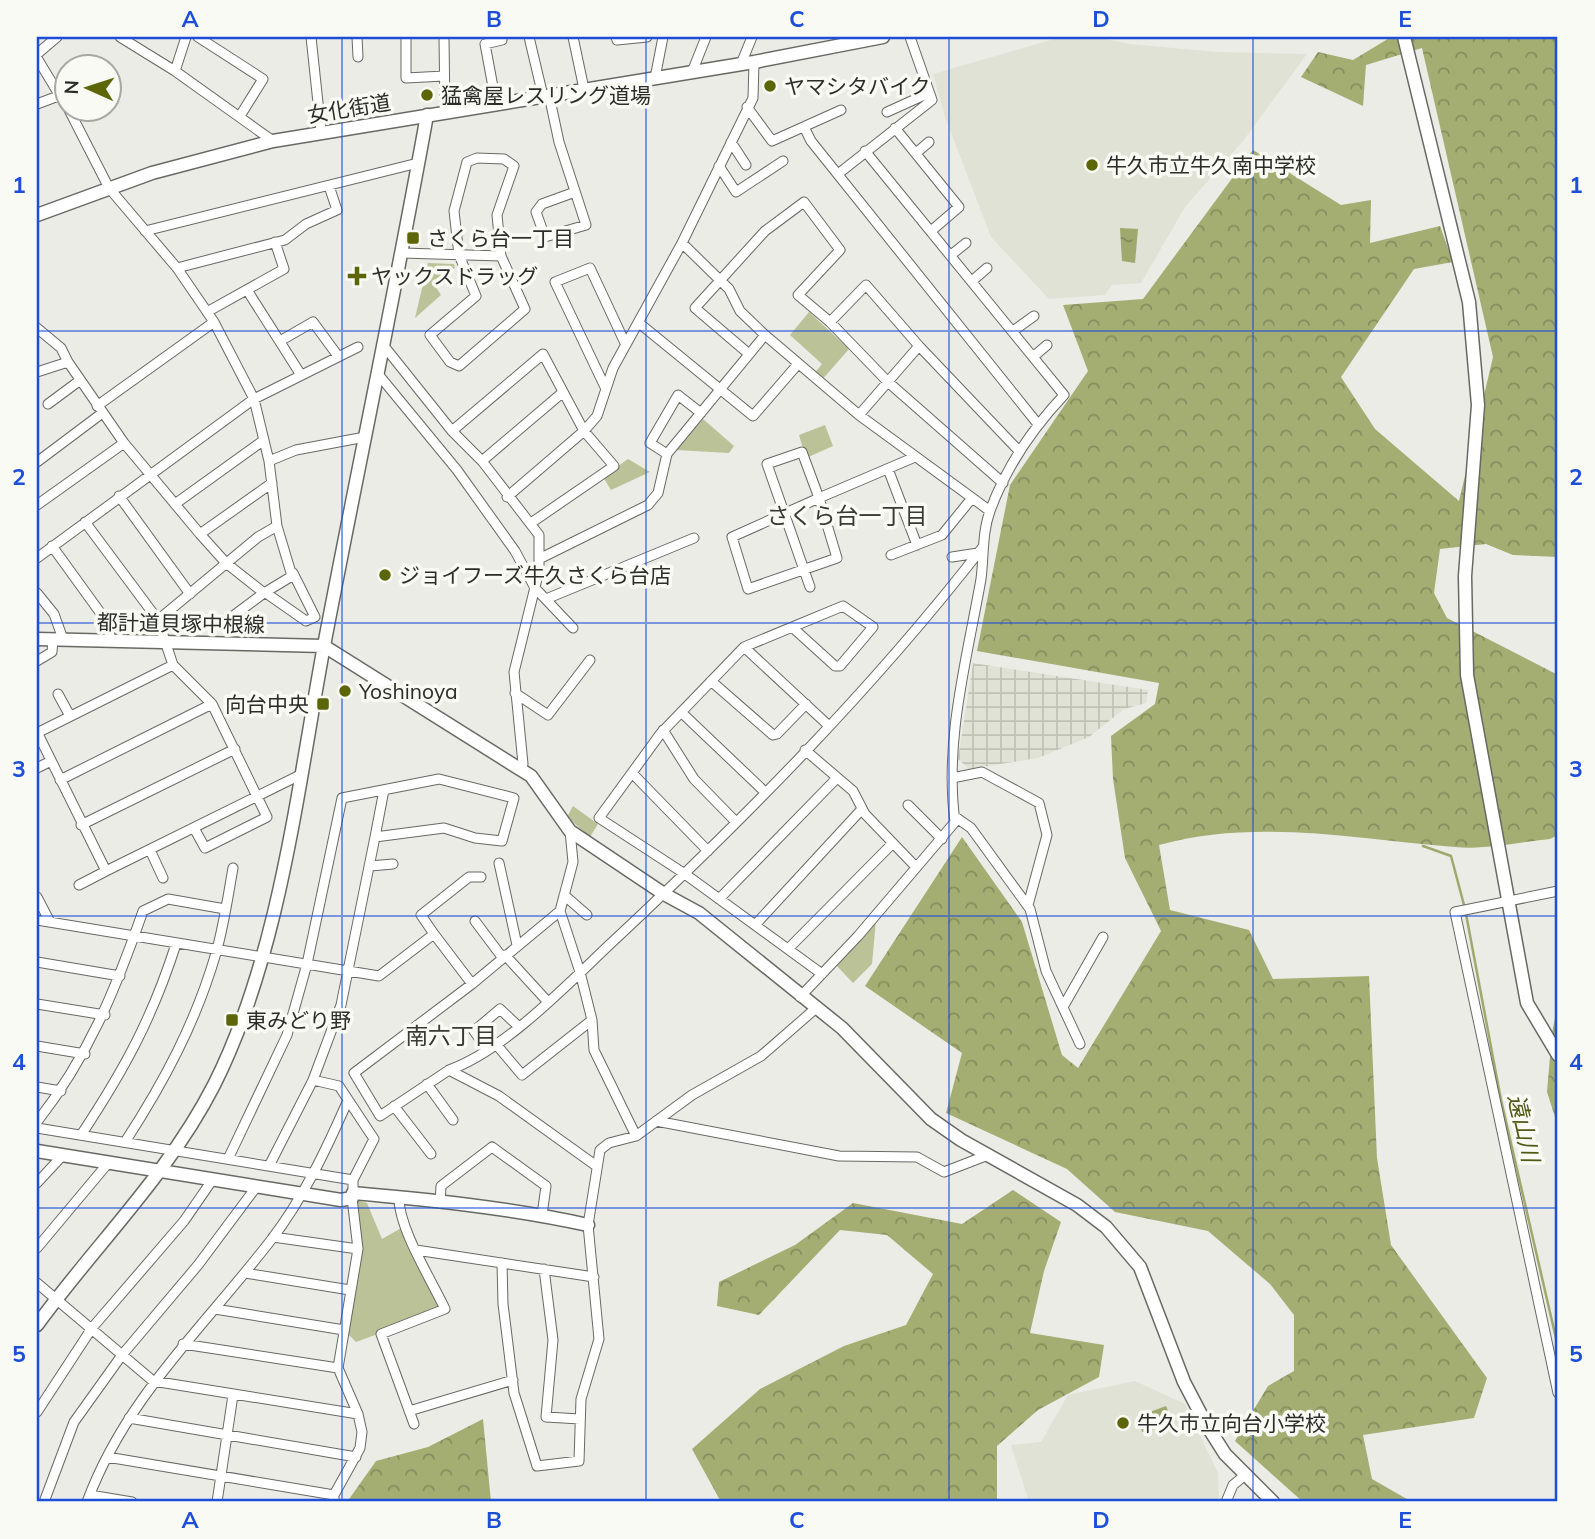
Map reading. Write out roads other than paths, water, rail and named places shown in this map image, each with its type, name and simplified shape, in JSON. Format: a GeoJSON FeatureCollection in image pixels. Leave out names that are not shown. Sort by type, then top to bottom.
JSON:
{"type":"FeatureCollection","features":[{"type":"Feature","properties":{"kind":"street"},"geometry":{"type":"LineString","coordinates":[[52,80],[37,56],[57,37]]}},
{"type":"Feature","properties":{"kind":"street"},"geometry":{"type":"LineString","coordinates":[[120,37],[175,71],[273,141]]}},
{"type":"Feature","properties":{"kind":"street"},"geometry":{"type":"LineString","coordinates":[[175,71],[186,37]]}},
{"type":"Feature","properties":{"kind":"street"},"geometry":{"type":"LineString","coordinates":[[198,37],[263,79],[240,116]]}},
{"type":"Feature","properties":{"kind":"street"},"geometry":{"type":"LineString","coordinates":[[311,37],[321,131]]}},
{"type":"Feature","properties":{"kind":"street"},"geometry":{"type":"LineString","coordinates":[[357,37],[358,57]]}},
{"type":"Feature","properties":{"kind":"street"},"geometry":{"type":"LineString","coordinates":[[406,37],[406,78],[444,76]]}},
{"type":"Feature","properties":{"kind":"street"},"geometry":{"type":"LineString","coordinates":[[444,37],[445,112]]}},
{"type":"Feature","properties":{"kind":"street"},"geometry":{"type":"LineString","coordinates":[[496,103],[485,44],[502,40],[502,37]]}},
{"type":"Feature","properties":{"kind":"street"},"geometry":{"type":"LineString","coordinates":[[529,37],[586,225],[545,237],[536,212],[542,204],[575,192]]}},
{"type":"Feature","properties":{"kind":"street"},"geometry":{"type":"LineString","coordinates":[[573,37],[584,89]]}},
{"type":"Feature","properties":{"kind":"street"},"geometry":{"type":"LineString","coordinates":[[616,37],[617,40],[647,37]]}},
{"type":"Feature","properties":{"kind":"street"},"geometry":{"type":"LineString","coordinates":[[655,78],[663,37]]}},
{"type":"Feature","properties":{"kind":"street"},"geometry":{"type":"LineString","coordinates":[[692,72],[706,37]]}},
{"type":"Feature","properties":{"kind":"street"},"geometry":{"type":"LineString","coordinates":[[507,497],[597,416],[605,387],[625,344],[682,243],[753,97],[747,63],[752,37]]}},
{"type":"Feature","properties":{"kind":"street","name":"女化街道"},"geometry":{"type":"LineString","coordinates":[[37,215],[109,188],[273,141],[747,63],[883,37]]}},
{"type":"Feature","properties":{"kind":"street"},"geometry":{"type":"LineString","coordinates":[[838,173],[932,100],[910,37]]}},
{"type":"Feature","properties":{"kind":"street"},"geometry":{"type":"LineString","coordinates":[[1404,37],[1469,302],[1478,405],[1465,576],[1467,675],[1527,1003],[1558,1055]]}},
{"type":"Feature","properties":{"kind":"street"},"geometry":{"type":"LineString","coordinates":[[887,112],[929,93]]}},
{"type":"Feature","properties":{"kind":"street"},"geometry":{"type":"LineString","coordinates":[[747,107],[772,141],[841,110]]}},
{"type":"Feature","properties":{"kind":"street"},"geometry":{"type":"LineString","coordinates":[[37,1325],[55,1299],[176,1151],[229,1053],[262,958],[384,346],[427,115]]}},
{"type":"Feature","properties":{"kind":"street"},"geometry":{"type":"LineString","coordinates":[[37,328],[61,348],[79,381],[124,443],[226,563],[306,621],[315,617],[293,573],[277,526],[269,461],[254,399],[214,322],[177,268],[109,188],[75,122]]}},
{"type":"Feature","properties":{"kind":"street"},"geometry":{"type":"LineString","coordinates":[[804,127],[811,141],[1037,423]]}},
{"type":"Feature","properties":{"kind":"street"},"geometry":{"type":"LineString","coordinates":[[895,128],[959,207],[931,231]]}},
{"type":"Feature","properties":{"kind":"street"},"geometry":{"type":"LineString","coordinates":[[731,142],[746,165]]}},
{"type":"Feature","properties":{"kind":"street"},"geometry":{"type":"LineString","coordinates":[[916,153],[929,142]]}},
{"type":"Feature","properties":{"kind":"street"},"geometry":{"type":"LineString","coordinates":[[800,997],[955,822],[952,778],[957,704],[981,575],[980,550],[990,511],[1019,451],[1037,423],[1064,395],[866,151]]}},
{"type":"Feature","properties":{"kind":"street"},"geometry":{"type":"LineString","coordinates":[[477,158],[504,159],[514,166],[496,215],[501,256],[525,309],[459,366],[450,362],[430,335],[476,296],[459,255],[454,211],[467,162],[477,158]]}},
{"type":"Feature","properties":{"kind":"street"},"geometry":{"type":"LineString","coordinates":[[719,166],[736,192],[783,162]]}},
{"type":"Feature","properties":{"kind":"street"},"geometry":{"type":"LineString","coordinates":[[145,231],[418,163]]}},
{"type":"Feature","properties":{"kind":"street"},"geometry":{"type":"LineString","coordinates":[[177,268],[285,240],[306,224],[337,210],[329,186]]}},
{"type":"Feature","properties":{"kind":"street"},"geometry":{"type":"LineString","coordinates":[[749,354],[695,308],[717,280],[765,231],[804,202],[840,250],[798,295],[830,322],[888,382],[1003,483]]}},
{"type":"Feature","properties":{"kind":"street"},"geometry":{"type":"LineString","coordinates":[[207,312],[284,269],[275,242]]}},
{"type":"Feature","properties":{"kind":"street"},"geometry":{"type":"LineString","coordinates":[[682,243],[729,289],[740,311],[797,364],[859,415],[990,511]]}},
{"type":"Feature","properties":{"kind":"street"},"geometry":{"type":"LineString","coordinates":[[951,255],[966,243]]}},
{"type":"Feature","properties":{"kind":"street"},"geometry":{"type":"LineString","coordinates":[[401,253],[501,256]]}},
{"type":"Feature","properties":{"kind":"street"},"geometry":{"type":"LineString","coordinates":[[605,387],[555,282],[590,268],[625,344]]}},
{"type":"Feature","properties":{"kind":"street"},"geometry":{"type":"LineString","coordinates":[[972,281],[987,268]]}},
{"type":"Feature","properties":{"kind":"street"},"geometry":{"type":"LineString","coordinates":[[830,322],[866,285],[919,346],[1019,451]]}},
{"type":"Feature","properties":{"kind":"street"},"geometry":{"type":"LineString","coordinates":[[247,290],[301,375]]}},
{"type":"Feature","properties":{"kind":"street"},"geometry":{"type":"LineString","coordinates":[[1013,331],[1034,316]]}},
{"type":"Feature","properties":{"kind":"street"},"geometry":{"type":"LineString","coordinates":[[37,462],[99,410],[214,322]]}},
{"type":"Feature","properties":{"kind":"street"},"geometry":{"type":"LineString","coordinates":[[280,341],[313,323],[338,356]]}},
{"type":"Feature","properties":{"kind":"street"},"geometry":{"type":"LineString","coordinates":[[639,323],[753,416],[797,364]]}},
{"type":"Feature","properties":{"kind":"street"},"geometry":{"type":"LineString","coordinates":[[541,558],[648,505],[658,493],[667,454],[765,335]]}},
{"type":"Feature","properties":{"kind":"street"},"geometry":{"type":"LineString","coordinates":[[1033,357],[1047,345]]}},
{"type":"Feature","properties":{"kind":"street"},"geometry":{"type":"LineString","coordinates":[[384,346],[452,431],[482,461],[507,497],[540,536],[541,558],[514,672],[523,764],[518,769]]}},
{"type":"Feature","properties":{"kind":"street"},"geometry":{"type":"LineString","coordinates":[[859,415],[919,346]]}},
{"type":"Feature","properties":{"kind":"street"},"geometry":{"type":"LineString","coordinates":[[37,558],[254,399],[358,347]]}},
{"type":"Feature","properties":{"kind":"street"},"geometry":{"type":"LineString","coordinates":[[452,431],[542,354],[583,431],[614,466],[531,523]]}},
{"type":"Feature","properties":{"kind":"street"},"geometry":{"type":"LineString","coordinates":[[37,372],[68,362]]}},
{"type":"Feature","properties":{"kind":"street"},"geometry":{"type":"LineString","coordinates":[[378,374],[457,470],[515,551],[535,588],[573,628]]}},
{"type":"Feature","properties":{"kind":"street"},"geometry":{"type":"LineString","coordinates":[[48,404],[79,381]]}},
{"type":"Feature","properties":{"kind":"street"},"geometry":{"type":"LineString","coordinates":[[482,461],[562,393]]}},
{"type":"Feature","properties":{"kind":"street"},"geometry":{"type":"LineString","coordinates":[[667,454],[650,443],[678,395],[701,413]]}},
{"type":"Feature","properties":{"kind":"street"},"geometry":{"type":"LineString","coordinates":[[269,461],[296,450],[365,437]]}},
{"type":"Feature","properties":{"kind":"street"},"geometry":{"type":"LineString","coordinates":[[175,504],[264,440]]}},
{"type":"Feature","properties":{"kind":"street"},"geometry":{"type":"LineString","coordinates":[[37,505],[124,443]]}},
{"type":"Feature","properties":{"kind":"street"},"geometry":{"type":"LineString","coordinates":[[810,587],[803,570],[783,514],[767,464],[802,452],[818,498],[837,558],[803,570],[748,589],[732,537],[783,514],[818,498],[915,457]]}},
{"type":"Feature","properties":{"kind":"street"},"geometry":{"type":"LineString","coordinates":[[888,469],[917,545]]}},
{"type":"Feature","properties":{"kind":"street"},"geometry":{"type":"LineString","coordinates":[[200,534],[272,483]]}},
{"type":"Feature","properties":{"kind":"street"},"geometry":{"type":"LineString","coordinates":[[119,496],[190,594]]}},
{"type":"Feature","properties":{"kind":"street"},"geometry":{"type":"LineString","coordinates":[[891,555],[942,535],[972,498]]}},
{"type":"Feature","properties":{"kind":"street"},"geometry":{"type":"LineString","coordinates":[[85,522],[158,620],[173,665],[212,704],[267,817],[205,848],[194,828]]}},
{"type":"Feature","properties":{"kind":"street"},"geometry":{"type":"LineString","coordinates":[[158,620],[220,572],[226,563],[277,526]]}},
{"type":"Feature","properties":{"kind":"street"},"geometry":{"type":"LineString","coordinates":[[546,600],[694,538]]}},
{"type":"Feature","properties":{"kind":"street"},"geometry":{"type":"LineString","coordinates":[[51,546],[107,622],[111,640]]}},
{"type":"Feature","properties":{"kind":"street"},"geometry":{"type":"LineString","coordinates":[[952,557],[980,550]]}},
{"type":"Feature","properties":{"kind":"street"},"geometry":{"type":"LineString","coordinates":[[560,911],[472,984],[354,1073],[380,1116],[449,1070],[471,1062],[518,1026],[548,1002],[664,894],[828,725],[939,602],[980,550]]}},
{"type":"Feature","properties":{"kind":"street"},"geometry":{"type":"LineString","coordinates":[[221,625],[290,578],[293,573]]}},
{"type":"Feature","properties":{"kind":"street"},"geometry":{"type":"LineString","coordinates":[[37,593],[54,614],[58,639],[52,653],[37,661]]}},
{"type":"Feature","properties":{"kind":"street"},"geometry":{"type":"LineString","coordinates":[[792,627],[835,666],[840,666],[873,627],[843,607],[792,627],[744,647],[663,730],[599,818],[685,874],[822,974]]}},
{"type":"Feature","properties":{"kind":"street","name":"都計道貝塚中根線"},"geometry":{"type":"LineString","coordinates":[[37,639],[324,646]]}},
{"type":"Feature","properties":{"kind":"street"},"geometry":{"type":"LineString","coordinates":[[324,646],[393,692],[496,752],[531,776],[570,831],[664,894],[699,913],[814,1009],[842,1028],[931,1119],[988,1156],[1077,1205],[1106,1227],[1127,1250],[1145,1278],[1184,1382],[1224,1454],[1273,1502]]}},
{"type":"Feature","properties":{"kind":"street"},"geometry":{"type":"LineString","coordinates":[[744,647],[828,725]]}},
{"type":"Feature","properties":{"kind":"street"},"geometry":{"type":"LineString","coordinates":[[515,693],[548,715],[590,660]]}},
{"type":"Feature","properties":{"kind":"street"},"geometry":{"type":"LineString","coordinates":[[106,871],[37,733],[173,665]]}},
{"type":"Feature","properties":{"kind":"street"},"geometry":{"type":"LineString","coordinates":[[711,681],[773,735],[806,704]]}},
{"type":"Feature","properties":{"kind":"street"},"geometry":{"type":"LineString","coordinates":[[58,694],[70,716]]}},
{"type":"Feature","properties":{"kind":"street"},"geometry":{"type":"LineString","coordinates":[[60,780],[212,704]]}},
{"type":"Feature","properties":{"kind":"street"},"geometry":{"type":"LineString","coordinates":[[681,712],[765,792]]}},
{"type":"Feature","properties":{"kind":"street"},"geometry":{"type":"LineString","coordinates":[[663,730],[694,779],[736,822]]}},
{"type":"Feature","properties":{"kind":"street"},"geometry":{"type":"LineString","coordinates":[[82,825],[235,749]]}},
{"type":"Feature","properties":{"kind":"street"},"geometry":{"type":"LineString","coordinates":[[805,750],[853,791],[862,809],[916,867]]}},
{"type":"Feature","properties":{"kind":"street"},"geometry":{"type":"LineString","coordinates":[[37,768],[51,761]]}},
{"type":"Feature","properties":{"kind":"street"},"geometry":{"type":"LineString","coordinates":[[952,778],[982,772],[1040,803],[1047,835],[1028,905]]}},
{"type":"Feature","properties":{"kind":"street"},"geometry":{"type":"LineString","coordinates":[[632,773],[708,851]]}},
{"type":"Feature","properties":{"kind":"street"},"geometry":{"type":"LineString","coordinates":[[79,885],[300,775]]}},
{"type":"Feature","properties":{"kind":"street"},"geometry":{"type":"LineString","coordinates":[[228,1159],[287,1035],[307,964],[342,798],[439,779],[514,798],[502,841],[475,838],[444,828],[375,837]]}},
{"type":"Feature","properties":{"kind":"street"},"geometry":{"type":"LineString","coordinates":[[719,899],[836,779]]}},
{"type":"Feature","properties":{"kind":"street"},"geometry":{"type":"LineString","coordinates":[[269,1166],[330,1041],[349,972],[384,790]]}},
{"type":"Feature","properties":{"kind":"street"},"geometry":{"type":"LineString","coordinates":[[908,805],[942,839]]}},
{"type":"Feature","properties":{"kind":"street"},"geometry":{"type":"LineString","coordinates":[[755,925],[862,809]]}},
{"type":"Feature","properties":{"kind":"street"},"geometry":{"type":"LineString","coordinates":[[954,817],[971,828],[1028,905],[1046,971],[1080,1044]]}},
{"type":"Feature","properties":{"kind":"street"},"geometry":{"type":"LineString","coordinates":[[570,831],[573,862],[560,911],[592,1020],[594,1050],[636,1136]]}},
{"type":"Feature","properties":{"kind":"street"},"geometry":{"type":"LineString","coordinates":[[788,949],[892,843]]}},
{"type":"Feature","properties":{"kind":"street"},"geometry":{"type":"LineString","coordinates":[[150,850],[163,878]]}},
{"type":"Feature","properties":{"kind":"street"},"geometry":{"type":"LineString","coordinates":[[499,863],[517,945]]}},
{"type":"Feature","properties":{"kind":"street"},"geometry":{"type":"LineString","coordinates":[[370,866],[393,864]]}},
{"type":"Feature","properties":{"kind":"street"},"geometry":{"type":"LineString","coordinates":[[125,1142],[181,1048],[217,951],[233,868]]}},
{"type":"Feature","properties":{"kind":"street"},"geometry":{"type":"LineString","coordinates":[[472,984],[421,915],[469,877],[481,877]]}},
{"type":"Feature","properties":{"kind":"street"},"geometry":{"type":"LineString","coordinates":[[1558,891],[1455,912],[1558,1393]]}},
{"type":"Feature","properties":{"kind":"street"},"geometry":{"type":"LineString","coordinates":[[564,895],[587,915]]}},
{"type":"Feature","properties":{"kind":"street"},"geometry":{"type":"LineString","coordinates":[[37,897],[50,922]]}},
{"type":"Feature","properties":{"kind":"street"},"geometry":{"type":"LineString","coordinates":[[37,1122],[85,1054],[105,1015],[143,911],[167,900],[225,909]]}},
{"type":"Feature","properties":{"kind":"street"},"geometry":{"type":"LineString","coordinates":[[37,920],[379,976],[434,934]]}},
{"type":"Feature","properties":{"kind":"street"},"geometry":{"type":"LineString","coordinates":[[475,921],[503,956],[548,1002]]}},
{"type":"Feature","properties":{"kind":"street"},"geometry":{"type":"LineString","coordinates":[[1063,1007],[1103,937]]}},
{"type":"Feature","properties":{"kind":"street"},"geometry":{"type":"LineString","coordinates":[[81,1135],[112,1090],[147,1026],[176,944]]}},
{"type":"Feature","properties":{"kind":"street"},"geometry":{"type":"LineString","coordinates":[[37,962],[120,976]]}},
{"type":"Feature","properties":{"kind":"street"},"geometry":{"type":"LineString","coordinates":[[37,1004],[105,1015]]}},
{"type":"Feature","properties":{"kind":"street"},"geometry":{"type":"LineString","coordinates":[[518,1026],[500,1009],[474,1031],[522,1074],[592,1020]]}},
{"type":"Feature","properties":{"kind":"street"},"geometry":{"type":"LineString","coordinates":[[502,1263],[503,1304],[513,1380],[537,1466],[579,1461],[581,1399],[599,1339],[588,1225],[600,1150],[609,1143],[636,1136],[692,1096],[761,1056],[814,1009]]}},
{"type":"Feature","properties":{"kind":"street"},"geometry":{"type":"LineString","coordinates":[[37,1046],[85,1054]]}},
{"type":"Feature","properties":{"kind":"street"},"geometry":{"type":"LineString","coordinates":[[449,1070],[499,1096],[596,1166]]}},
{"type":"Feature","properties":{"kind":"street"},"geometry":{"type":"LineString","coordinates":[[37,1151],[341,1200],[352,1190],[374,1139],[339,1086],[313,1080]]}},
{"type":"Feature","properties":{"kind":"street"},"geometry":{"type":"LineString","coordinates":[[427,1084],[453,1120]]}},
{"type":"Feature","properties":{"kind":"street"},"geometry":{"type":"LineString","coordinates":[[37,1087],[61,1091]]}},
{"type":"Feature","properties":{"kind":"street"},"geometry":{"type":"LineString","coordinates":[[132,1502],[89,1499],[107,1457],[153,1381],[273,1237],[312,1173],[348,1100]]}},
{"type":"Feature","properties":{"kind":"street"},"geometry":{"type":"LineString","coordinates":[[394,1106],[431,1154]]}},
{"type":"Feature","properties":{"kind":"street"},"geometry":{"type":"LineString","coordinates":[[656,1121],[839,1156],[917,1157],[944,1172],[988,1156]]}},
{"type":"Feature","properties":{"kind":"street"},"geometry":{"type":"LineString","coordinates":[[37,1128],[312,1173],[352,1190],[542,1215],[588,1225]]}},
{"type":"Feature","properties":{"kind":"street"},"geometry":{"type":"LineString","coordinates":[[440,1203],[441,1186],[492,1147],[546,1186],[542,1215]]}},
{"type":"Feature","properties":{"kind":"street"},"geometry":{"type":"LineString","coordinates":[[37,1184],[63,1155]]}},
{"type":"Feature","properties":{"kind":"street"},"geometry":{"type":"LineString","coordinates":[[37,1248],[110,1162]]}},
{"type":"Feature","properties":{"kind":"street"},"geometry":{"type":"LineString","coordinates":[[37,1412],[92,1328],[184,1221],[213,1179]]}},
{"type":"Feature","properties":{"kind":"street"},"geometry":{"type":"LineString","coordinates":[[44,1502],[74,1422],[122,1354],[198,1265],[257,1186]]}},
{"type":"Feature","properties":{"kind":"street"},"geometry":{"type":"LineString","coordinates":[[107,1457],[334,1498],[356,1457],[362,1432],[358,1414],[338,1368],[358,1249],[352,1190]]}},
{"type":"Feature","properties":{"kind":"street"},"geometry":{"type":"LineString","coordinates":[[399,1198],[399,1208],[416,1250],[445,1309],[381,1334],[414,1424]]}},
{"type":"Feature","properties":{"kind":"street"},"geometry":{"type":"LineString","coordinates":[[273,1237],[358,1249]]}},
{"type":"Feature","properties":{"kind":"street"},"geometry":{"type":"LineString","coordinates":[[416,1250],[594,1278]]}},
{"type":"Feature","properties":{"kind":"street"},"geometry":{"type":"LineString","coordinates":[[544,1269],[553,1340],[546,1417],[580,1419]]}},
{"type":"Feature","properties":{"kind":"street"},"geometry":{"type":"LineString","coordinates":[[245,1273],[350,1290]]}},
{"type":"Feature","properties":{"kind":"street"},"geometry":{"type":"LineString","coordinates":[[37,1283],[153,1381],[358,1414]]}},
{"type":"Feature","properties":{"kind":"street"},"geometry":{"type":"LineString","coordinates":[[215,1309],[344,1330]]}},
{"type":"Feature","properties":{"kind":"street"},"geometry":{"type":"LineString","coordinates":[[183,1344],[338,1368]]}},
{"type":"Feature","properties":{"kind":"street"},"geometry":{"type":"LineString","coordinates":[[409,1410],[513,1380]]}},
{"type":"Feature","properties":{"kind":"street"},"geometry":{"type":"LineString","coordinates":[[217,1502],[233,1395]]}},
{"type":"Feature","properties":{"kind":"street"},"geometry":{"type":"LineString","coordinates":[[129,1418],[356,1457]]}},
{"type":"Feature","properties":{"kind":"street"},"geometry":{"type":"LineString","coordinates":[[1226,1502],[1233,1485],[1244,1476]]}},
{"type":"Feature","properties":{"kind":"water"},"geometry":{"type":"Polygon","coordinates":[[[1120,228],[1138,229],[1135,263],[1122,261],[1120,228]]]}},
{"type":"Feature","properties":{"kind":"water"},"geometry":{"type":"Polygon","coordinates":[[[1166,1406],[1174,1424],[1142,1432],[1139,1416],[1166,1406]]]}},
{"type":"Feature","properties":{"kind":"waterway","name":"遠山川"},"geometry":{"type":"LineString","coordinates":[[1423,846],[1451,856],[1464,905]]}},
{"type":"Feature","properties":{"kind":"waterway","name":"遠山川"},"geometry":{"type":"LineString","coordinates":[[1466,914],[1501,1100],[1558,1347]]}},
{"type":"Feature","properties":{"kind":"place","name":"ヤマシタバイク"},"geometry":{"type":"Point","coordinates":[770,86]}},
{"type":"Feature","properties":{"kind":"place","name":"猛禽屋レスリング道場"},"geometry":{"type":"Point","coordinates":[427,95]}},
{"type":"Feature","properties":{"kind":"place","name":"牛久市立牛久南中学校"},"geometry":{"type":"Point","coordinates":[1092,165]}},
{"type":"Feature","properties":{"kind":"place","name":"さくら台一丁目"},"geometry":{"type":"Point","coordinates":[413,238]}},
{"type":"Feature","properties":{"kind":"place","name":"ヤックスドラッグ"},"geometry":{"type":"Point","coordinates":[357,276]}},
{"type":"Feature","properties":{"kind":"place","name":"ジョイフーズ牛久さくら台店"},"geometry":{"type":"Point","coordinates":[385,575]}},
{"type":"Feature","properties":{"kind":"place","name":"Yoshinoya"},"geometry":{"type":"Point","coordinates":[345,691]}},
{"type":"Feature","properties":{"kind":"place","name":"向台中央"},"geometry":{"type":"Point","coordinates":[323,704]}},
{"type":"Feature","properties":{"kind":"place","name":"東みどり野"},"geometry":{"type":"Point","coordinates":[232,1020]}},
{"type":"Feature","properties":{"kind":"place","name":"牛久市立向台小学校"},"geometry":{"type":"Point","coordinates":[1123,1423]}},
{"type":"Feature","properties":{"kind":"district","name":"さくら台一丁目"},"geometry":{"type":"Point","coordinates":[847,515]}},
{"type":"Feature","properties":{"kind":"district","name":"南六丁目"},"geometry":{"type":"Point","coordinates":[451,1035]}}]}
